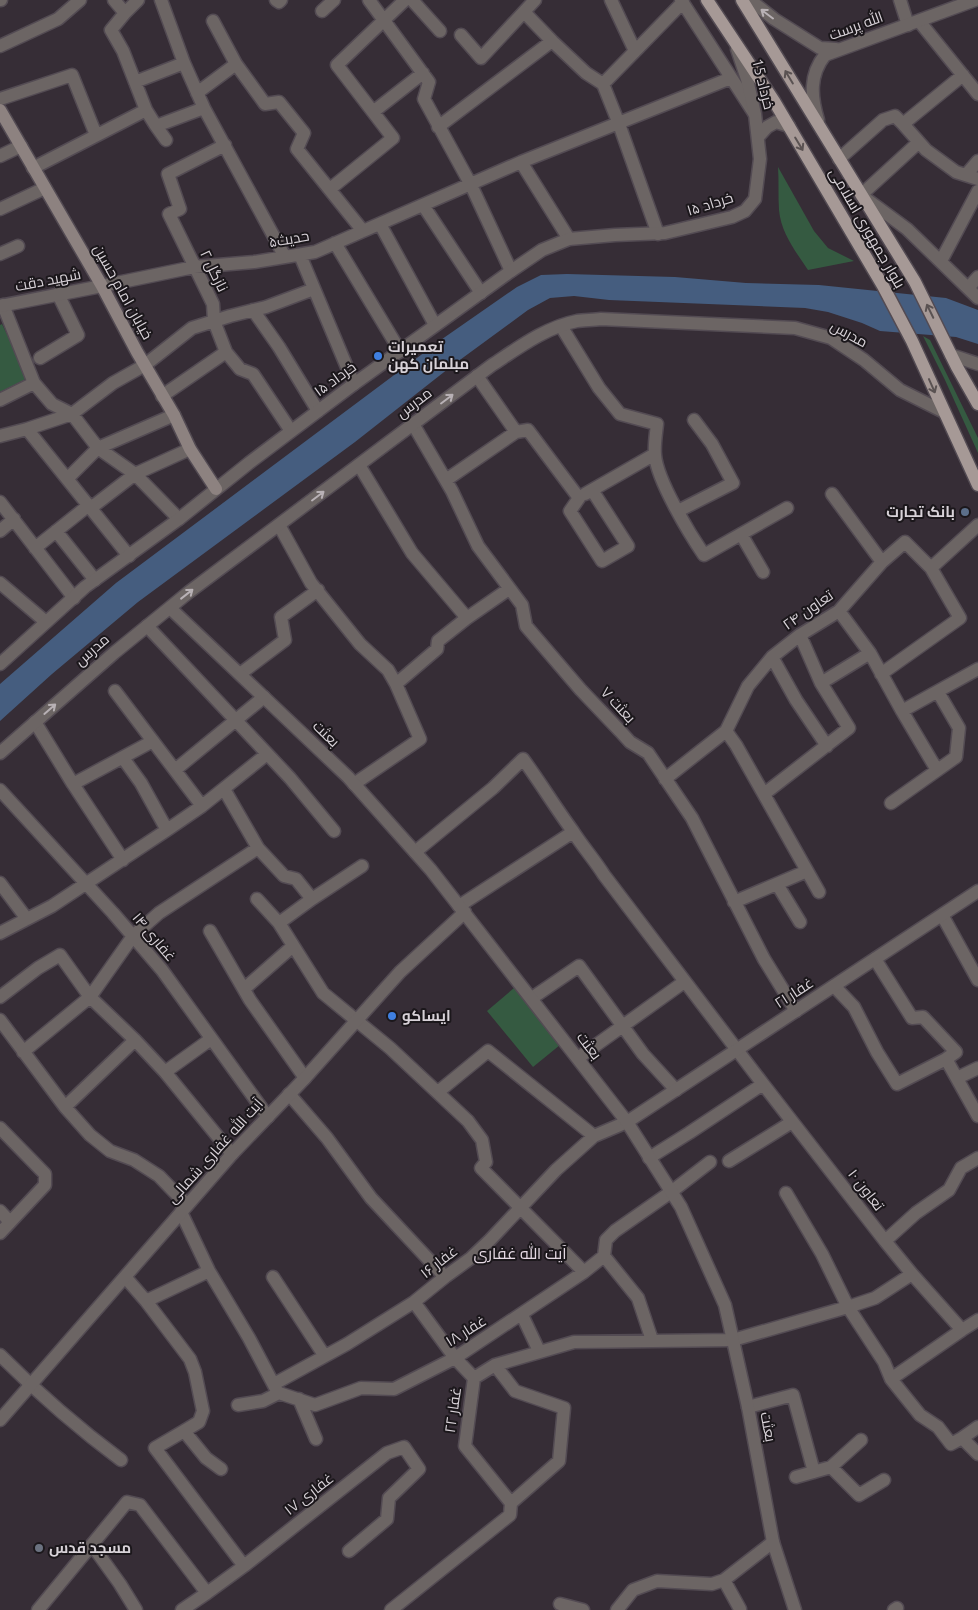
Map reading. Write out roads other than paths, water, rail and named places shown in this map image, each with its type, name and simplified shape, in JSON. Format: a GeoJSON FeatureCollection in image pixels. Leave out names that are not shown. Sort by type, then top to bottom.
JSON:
{"type":"FeatureCollection","features":[{"type":"Feature","properties":{"kind":"main road","name":"بلوار جمهوری اسلامی"},"geometry":{"type":"LineString","coordinates":[[707,0],[788,126],[883,286],[912,341],[978,485]]}},
{"type":"Feature","properties":{"kind":"main road","name":"بلوار جمهوری اسلامی"},"geometry":{"type":"LineString","coordinates":[[742,0],[915,282],[951,355],[978,404]]}},
{"type":"Feature","properties":{"kind":"main road","name":"خیابان امام حسین"},"geometry":{"type":"LineString","coordinates":[[0,110],[102,286],[144,365],[174,415],[190,449],[216,489]]}},
{"type":"Feature","properties":{"kind":"street"},"geometry":{"type":"LineString","coordinates":[[0,46],[58,19],[80,0]]}},
{"type":"Feature","properties":{"kind":"street"},"geometry":{"type":"LineString","coordinates":[[114,0],[126,13]]}},
{"type":"Feature","properties":{"kind":"street"},"geometry":{"type":"LineString","coordinates":[[138,0],[111,30],[123,51],[146,110],[166,140]]}},
{"type":"Feature","properties":{"kind":"street"},"geometry":{"type":"LineString","coordinates":[[161,0],[184,63],[204,108],[285,257]]}},
{"type":"Feature","properties":{"kind":"street"},"geometry":{"type":"LineString","coordinates":[[276,0],[279,2],[281,0]]}},
{"type":"Feature","properties":{"kind":"street"},"geometry":{"type":"LineString","coordinates":[[322,11],[334,0]]}},
{"type":"Feature","properties":{"kind":"street"},"geometry":{"type":"LineString","coordinates":[[369,0],[429,82],[424,99],[471,185],[512,271]]}},
{"type":"Feature","properties":{"kind":"street"},"geometry":{"type":"LineString","coordinates":[[330,189],[393,138],[337,66],[404,0]]}},
{"type":"Feature","properties":{"kind":"street"},"geometry":{"type":"LineString","coordinates":[[412,0],[440,31]]}},
{"type":"Feature","properties":{"kind":"street"},"geometry":{"type":"LineString","coordinates":[[461,35],[481,58],[535,0]]}},
{"type":"Feature","properties":{"kind":"street"},"geometry":{"type":"LineString","coordinates":[[611,0],[635,51]]}},
{"type":"Feature","properties":{"kind":"street"},"geometry":{"type":"LineString","coordinates":[[750,0],[774,19],[820,48],[841,49]]}},
{"type":"Feature","properties":{"kind":"street"},"geometry":{"type":"LineString","coordinates":[[900,0],[913,23],[963,75],[978,94]]}},
{"type":"Feature","properties":{"kind":"street","name":"الله پرست"},"geometry":{"type":"LineString","coordinates":[[822,132],[812,91],[813,77],[818,63],[825,55],[975,0]]}},
{"type":"Feature","properties":{"kind":"street"},"geometry":{"type":"LineString","coordinates":[[603,84],[682,1],[754,114]]}},
{"type":"Feature","properties":{"kind":"street"},"geometry":{"type":"LineString","coordinates":[[524,12],[586,73],[603,84],[620,124],[658,234]]}},
{"type":"Feature","properties":{"kind":"street"},"geometry":{"type":"LineString","coordinates":[[212,21],[236,64],[265,104],[279,102],[304,133],[297,149],[364,231]]}},
{"type":"Feature","properties":{"kind":"street","name":"15 خرداد"},"geometry":{"type":"LineString","coordinates":[[733,40],[747,80],[758,137]]}},
{"type":"Feature","properties":{"kind":"street"},"geometry":{"type":"LineString","coordinates":[[438,127],[552,41]]}},
{"type":"Feature","properties":{"kind":"street"},"geometry":{"type":"LineString","coordinates":[[135,82],[184,63]]}},
{"type":"Feature","properties":{"kind":"street"},"geometry":{"type":"LineString","coordinates":[[197,93],[236,64]]}},
{"type":"Feature","properties":{"kind":"street"},"geometry":{"type":"LineString","coordinates":[[373,112],[422,73]]}},
{"type":"Feature","properties":{"kind":"street"},"geometry":{"type":"LineString","coordinates":[[0,99],[72,75],[96,134]]}},
{"type":"Feature","properties":{"kind":"street"},"geometry":{"type":"LineString","coordinates":[[903,124],[963,75]]}},
{"type":"Feature","properties":{"kind":"street","name":"حدیث۵"},"geometry":{"type":"LineString","coordinates":[[102,286],[194,267],[254,262],[315,252],[522,162],[732,78]]}},
{"type":"Feature","properties":{"kind":"street"},"geometry":{"type":"LineString","coordinates":[[156,126],[204,108]]}},
{"type":"Feature","properties":{"kind":"street"},"geometry":{"type":"LineString","coordinates":[[33,168],[146,110]]}},
{"type":"Feature","properties":{"kind":"street"},"geometry":{"type":"LineString","coordinates":[[839,160],[883,120],[895,116],[926,150],[956,172],[972,177],[978,161]]}},
{"type":"Feature","properties":{"kind":"street"},"geometry":{"type":"LineString","coordinates":[[758,137],[767,126],[776,122],[788,126]]}},
{"type":"Feature","properties":{"kind":"street","name":"۱۵ خرداد"},"geometry":{"type":"LineString","coordinates":[[2,658],[95,580],[179,519],[291,431],[542,250],[569,239],[658,234],[732,217],[744,211],[755,199],[758,188],[760,159],[758,137]]}},
{"type":"Feature","properties":{"kind":"street"},"geometry":{"type":"LineString","coordinates":[[919,142],[861,195],[907,229],[978,298]]}},
{"type":"Feature","properties":{"kind":"street","name":"نازگل ۲"},"geometry":{"type":"LineString","coordinates":[[225,145],[168,174],[180,209],[168,214],[213,304],[214,321],[226,352],[240,369],[253,374],[291,431]]}},
{"type":"Feature","properties":{"kind":"street"},"geometry":{"type":"LineString","coordinates":[[0,156],[20,146]]}},
{"type":"Feature","properties":{"kind":"street"},"geometry":{"type":"LineString","coordinates":[[522,162],[569,239]]}},
{"type":"Feature","properties":{"kind":"street"},"geometry":{"type":"LineString","coordinates":[[0,209],[45,188]]}},
{"type":"Feature","properties":{"kind":"street"},"geometry":{"type":"LineString","coordinates":[[941,261],[978,190]]}},
{"type":"Feature","properties":{"kind":"street"},"geometry":{"type":"LineString","coordinates":[[423,205],[481,293]]}},
{"type":"Feature","properties":{"kind":"street"},"geometry":{"type":"LineString","coordinates":[[380,224],[436,325]]}},
{"type":"Feature","properties":{"kind":"street"},"geometry":{"type":"LineString","coordinates":[[335,244],[400,351]]}},
{"type":"Feature","properties":{"kind":"street"},"geometry":{"type":"LineString","coordinates":[[0,254],[18,246]]}},
{"type":"Feature","properties":{"kind":"street"},"geometry":{"type":"LineString","coordinates":[[300,255],[354,384]]}},
{"type":"Feature","properties":{"kind":"street"},"geometry":{"type":"LineString","coordinates":[[968,288],[978,277]]}},
{"type":"Feature","properties":{"kind":"street","name":"شهید دقت"},"geometry":{"type":"LineString","coordinates":[[1,305],[102,286]]}},
{"type":"Feature","properties":{"kind":"street"},"geometry":{"type":"LineString","coordinates":[[0,436],[72,414],[113,383],[144,365],[192,328],[266,307],[314,289]]}},
{"type":"Feature","properties":{"kind":"street"},"geometry":{"type":"LineString","coordinates":[[40,358],[78,335],[58,294]]}},
{"type":"Feature","properties":{"kind":"street"},"geometry":{"type":"LineString","coordinates":[[1,305],[34,383],[52,404],[72,414],[98,448],[135,474],[179,519]]}},
{"type":"Feature","properties":{"kind":"street"},"geometry":{"type":"LineString","coordinates":[[253,310],[279,347],[318,411]]}},
{"type":"Feature","properties":{"kind":"street","name":"مدرس"},"geometry":{"type":"LineString","coordinates":[[0,753],[170,608],[477,376],[519,348],[561,326],[577,321],[601,319],[795,328],[831,338],[864,360],[900,390],[944,412]]}},
{"type":"Feature","properties":{"kind":"street"},"geometry":{"type":"LineString","coordinates":[[561,326],[599,388],[620,414],[657,424],[655,454],[658,473],[704,555],[787,508]]}},
{"type":"Feature","properties":{"kind":"street"},"geometry":{"type":"LineString","coordinates":[[162,396],[226,352]]}},
{"type":"Feature","properties":{"kind":"street"},"geometry":{"type":"LineString","coordinates":[[951,355],[978,364]]}},
{"type":"Feature","properties":{"kind":"street"},"geometry":{"type":"LineString","coordinates":[[477,376],[516,432]]}},
{"type":"Feature","properties":{"kind":"street"},"geometry":{"type":"LineString","coordinates":[[0,400],[34,383]]}},
{"type":"Feature","properties":{"kind":"street"},"geometry":{"type":"LineString","coordinates":[[67,479],[98,448],[174,415]]}},
{"type":"Feature","properties":{"kind":"street"},"geometry":{"type":"LineString","coordinates":[[678,511],[733,483],[712,444],[694,420]]}},
{"type":"Feature","properties":{"kind":"street","name":"بعثت ۷"},"geometry":{"type":"LineString","coordinates":[[413,424],[446,480],[478,546],[522,605],[526,626],[580,689],[625,737],[648,753],[692,818],[764,959],[796,1011]]}},
{"type":"Feature","properties":{"kind":"street"},"geometry":{"type":"LineString","coordinates":[[28,429],[129,556]]}},
{"type":"Feature","properties":{"kind":"street"},"geometry":{"type":"LineString","coordinates":[[446,480],[516,432],[528,430],[579,498]]}},
{"type":"Feature","properties":{"kind":"street"},"geometry":{"type":"LineString","coordinates":[[35,548],[84,509],[96,504],[135,474],[190,449]]}},
{"type":"Feature","properties":{"kind":"street"},"geometry":{"type":"LineString","coordinates":[[592,490],[628,546],[602,561],[570,511],[579,498],[592,490],[655,454]]}},
{"type":"Feature","properties":{"kind":"street"},"geometry":{"type":"LineString","coordinates":[[359,466],[412,553],[467,618]]}},
{"type":"Feature","properties":{"kind":"street"},"geometry":{"type":"LineString","coordinates":[[832,494],[882,562]]}},
{"type":"Feature","properties":{"kind":"street"},"geometry":{"type":"LineString","coordinates":[[0,502],[74,598]]}},
{"type":"Feature","properties":{"kind":"street"},"geometry":{"type":"LineString","coordinates":[[0,531],[14,519]]}},
{"type":"Feature","properties":{"kind":"street"},"geometry":{"type":"LineString","coordinates":[[881,674],[960,618],[931,568],[978,524]]}},
{"type":"Feature","properties":{"kind":"street"},"geometry":{"type":"LineString","coordinates":[[280,525],[311,583],[360,644],[388,670],[420,739],[354,784]]}},
{"type":"Feature","properties":{"kind":"street"},"geometry":{"type":"LineString","coordinates":[[56,531],[95,580]]}},
{"type":"Feature","properties":{"kind":"street"},"geometry":{"type":"LineString","coordinates":[[740,534],[763,572]]}},
{"type":"Feature","properties":{"kind":"street","name":"تعاون ۲۴"},"geometry":{"type":"LineString","coordinates":[[665,779],[726,731],[748,686],[772,657],[800,635],[839,611],[882,562],[905,542],[931,568]]}},
{"type":"Feature","properties":{"kind":"street"},"geometry":{"type":"LineString","coordinates":[[0,582],[46,622]]}},
{"type":"Feature","properties":{"kind":"street"},"geometry":{"type":"LineString","coordinates":[[396,684],[437,649],[438,641],[467,618],[510,589]]}},
{"type":"Feature","properties":{"kind":"street"},"geometry":{"type":"LineString","coordinates":[[240,674],[285,640],[281,617],[318,590]]}},
{"type":"Feature","properties":{"kind":"street","name":"بعثت"},"geometry":{"type":"LineString","coordinates":[[170,608],[354,784],[415,852],[532,998],[627,1122],[681,1207],[725,1305],[748,1407],[773,1542],[794,1610]]}},
{"type":"Feature","properties":{"kind":"street"},"geometry":{"type":"LineString","coordinates":[[839,611],[870,653],[937,770]]}},
{"type":"Feature","properties":{"kind":"street"},"geometry":{"type":"LineString","coordinates":[[147,626],[306,795],[334,832]]}},
{"type":"Feature","properties":{"kind":"street"},"geometry":{"type":"LineString","coordinates":[[764,794],[849,728],[821,683],[800,635]]}},
{"type":"Feature","properties":{"kind":"street"},"geometry":{"type":"LineString","coordinates":[[821,683],[870,653]]}},
{"type":"Feature","properties":{"kind":"street"},"geometry":{"type":"LineString","coordinates":[[772,657],[796,700],[827,746]]}},
{"type":"Feature","properties":{"kind":"street"},"geometry":{"type":"LineString","coordinates":[[902,711],[978,669]]}},
{"type":"Feature","properties":{"kind":"street"},"geometry":{"type":"LineString","coordinates":[[115,691],[202,806]]}},
{"type":"Feature","properties":{"kind":"street"},"geometry":{"type":"LineString","coordinates":[[891,803],[956,757],[959,728],[938,692]]}},
{"type":"Feature","properties":{"kind":"street"},"geometry":{"type":"LineString","coordinates":[[175,770],[264,697]]}},
{"type":"Feature","properties":{"kind":"street"},"geometry":{"type":"LineString","coordinates":[[35,722],[123,860]]}},
{"type":"Feature","properties":{"kind":"street"},"geometry":{"type":"LineString","coordinates":[[726,731],[736,745],[819,892]]}},
{"type":"Feature","properties":{"kind":"street"},"geometry":{"type":"LineString","coordinates":[[73,784],[153,741]]}},
{"type":"Feature","properties":{"kind":"street"},"geometry":{"type":"LineString","coordinates":[[0,934],[52,906],[85,882],[123,860],[202,806],[267,754]]}},
{"type":"Feature","properties":{"kind":"street"},"geometry":{"type":"LineString","coordinates":[[123,758],[141,782],[167,830]]}},
{"type":"Feature","properties":{"kind":"street","name":"تعاون ۱۰"},"geometry":{"type":"LineString","coordinates":[[415,852],[493,788],[523,759],[573,832],[762,1084],[885,1241],[962,1330]]}},
{"type":"Feature","properties":{"kind":"street"},"geometry":{"type":"LineString","coordinates":[[224,789],[258,848],[284,876],[296,879],[312,898]]}},
{"type":"Feature","properties":{"kind":"street","name":"غفاری ۱۴"},"geometry":{"type":"LineString","coordinates":[[0,790],[85,882],[162,970],[268,1117]]}},
{"type":"Feature","properties":{"kind":"street","name":"آیت الله غفاری شمالی"},"geometry":{"type":"LineString","coordinates":[[0,1420],[126,1278],[232,1154],[305,1078],[400,972],[462,909],[573,832]]}},
{"type":"Feature","properties":{"kind":"street"},"geometry":{"type":"LineString","coordinates":[[23,1052],[90,997],[133,936],[159,913],[258,848]]}},
{"type":"Feature","properties":{"kind":"street"},"geometry":{"type":"LineString","coordinates":[[279,923],[312,898],[362,866]]}},
{"type":"Feature","properties":{"kind":"street"},"geometry":{"type":"LineString","coordinates":[[734,902],[807,872]]}},
{"type":"Feature","properties":{"kind":"street"},"geometry":{"type":"LineString","coordinates":[[0,883],[28,919]]}},
{"type":"Feature","properties":{"kind":"street"},"geometry":{"type":"LineString","coordinates":[[776,884],[800,922]]}},
{"type":"Feature","properties":{"kind":"street","name":"غفار ۲۱"},"geometry":{"type":"LineString","coordinates":[[627,1122],[978,891]]}},
{"type":"Feature","properties":{"kind":"street"},"geometry":{"type":"LineString","coordinates":[[257,899],[279,923],[322,993],[357,1020],[468,1121],[482,1140],[486,1162],[482,1168],[584,1272]]}},
{"type":"Feature","properties":{"kind":"street"},"geometry":{"type":"LineString","coordinates":[[942,915],[978,980]]}},
{"type":"Feature","properties":{"kind":"street"},"geometry":{"type":"LineString","coordinates":[[210,931],[244,990],[305,1078]]}},
{"type":"Feature","properties":{"kind":"street"},"geometry":{"type":"LineString","coordinates":[[244,990],[292,946]]}},
{"type":"Feature","properties":{"kind":"street"},"geometry":{"type":"LineString","coordinates":[[0,997],[38,968],[60,955],[90,997],[165,1072],[232,1154]]}},
{"type":"Feature","properties":{"kind":"street"},"geometry":{"type":"LineString","coordinates":[[834,986],[854,1007],[877,1052],[897,1084],[956,1052],[923,1017],[912,1018],[875,959]]}},
{"type":"Feature","properties":{"kind":"street"},"geometry":{"type":"LineString","coordinates":[[532,998],[580,966],[622,1027],[643,1054],[676,1090]]}},
{"type":"Feature","properties":{"kind":"street"},"geometry":{"type":"LineString","coordinates":[[578,1058],[684,982]]}},
{"type":"Feature","properties":{"kind":"street"},"geometry":{"type":"LineString","coordinates":[[0,1020],[64,1107],[90,1135],[110,1151],[134,1160],[159,1176],[184,1208],[209,1271],[249,1338],[276,1389],[262,1401],[238,1404]]}},
{"type":"Feature","properties":{"kind":"street"},"geometry":{"type":"LineString","coordinates":[[165,1072],[211,1039]]}},
{"type":"Feature","properties":{"kind":"street"},"geometry":{"type":"LineString","coordinates":[[64,1107],[135,1040]]}},
{"type":"Feature","properties":{"kind":"street"},"geometry":{"type":"LineString","coordinates":[[438,1092],[488,1051],[594,1136]]}},
{"type":"Feature","properties":{"kind":"street"},"geometry":{"type":"LineString","coordinates":[[946,1058],[978,1116]]}},
{"type":"Feature","properties":{"kind":"street"},"geometry":{"type":"LineString","coordinates":[[957,1078],[978,1068]]}},
{"type":"Feature","properties":{"kind":"street"},"geometry":{"type":"LineString","coordinates":[[649,1158],[762,1084]]}},
{"type":"Feature","properties":{"kind":"street"},"geometry":{"type":"LineString","coordinates":[[289,1094],[327,1138],[371,1198],[445,1277]]}},
{"type":"Feature","properties":{"kind":"street","name":"غفار ۱۶"},"geometry":{"type":"LineString","coordinates":[[276,1389],[324,1355],[347,1344],[414,1302],[471,1258],[556,1170],[594,1136],[627,1122]]}},
{"type":"Feature","properties":{"kind":"street"},"geometry":{"type":"LineString","coordinates":[[729,1161],[792,1122]]}},
{"type":"Feature","properties":{"kind":"street"},"geometry":{"type":"LineString","coordinates":[[0,1128],[45,1174],[46,1185],[0,1233]]}},
{"type":"Feature","properties":{"kind":"street"},"geometry":{"type":"LineString","coordinates":[[885,1241],[916,1213],[949,1190],[961,1168],[978,1158]]}},
{"type":"Feature","properties":{"kind":"street"},"geometry":{"type":"LineString","coordinates":[[652,1340],[638,1298],[604,1256],[606,1240],[615,1231],[710,1162]]}},
{"type":"Feature","properties":{"kind":"street"},"geometry":{"type":"LineString","coordinates":[[786,1193],[822,1254],[848,1307],[884,1362],[891,1379],[920,1415],[938,1428],[951,1444],[978,1427]]}},
{"type":"Feature","properties":{"kind":"street"},"geometry":{"type":"LineString","coordinates":[[0,1212],[10,1222]]}},
{"type":"Feature","properties":{"kind":"street","name":"غفار ۱۸"},"geometry":{"type":"LineString","coordinates":[[276,1389],[315,1405],[361,1388],[394,1389],[455,1358],[522,1315],[604,1256]]}},
{"type":"Feature","properties":{"kind":"street"},"geometry":{"type":"LineString","coordinates":[[146,1301],[209,1271]]}},
{"type":"Feature","properties":{"kind":"street","name":"غفار ۲۲"},"geometry":{"type":"LineString","coordinates":[[511,1504],[465,1446],[474,1378],[495,1365],[574,1342],[733,1340],[875,1298],[912,1274]]}},
{"type":"Feature","properties":{"kind":"street"},"geometry":{"type":"LineString","coordinates":[[273,1277],[324,1355]]}},
{"type":"Feature","properties":{"kind":"street"},"geometry":{"type":"LineString","coordinates":[[126,1278],[146,1301],[190,1360],[195,1372],[203,1411],[199,1422],[155,1448],[244,1566],[182,1610]]}},
{"type":"Feature","properties":{"kind":"street"},"geometry":{"type":"LineString","coordinates":[[414,1302],[455,1358],[474,1378]]}},
{"type":"Feature","properties":{"kind":"street"},"geometry":{"type":"LineString","coordinates":[[522,1315],[539,1351]]}},
{"type":"Feature","properties":{"kind":"street"},"geometry":{"type":"LineString","coordinates":[[891,1379],[978,1320]]}},
{"type":"Feature","properties":{"kind":"street"},"geometry":{"type":"LineString","coordinates":[[0,1355],[30,1385],[94,1440],[121,1460]]}},
{"type":"Feature","properties":{"kind":"street"},"geometry":{"type":"LineString","coordinates":[[391,1610],[510,1515],[511,1504],[559,1461],[564,1408],[515,1391],[495,1365]]}},
{"type":"Feature","properties":{"kind":"street"},"geometry":{"type":"LineString","coordinates":[[748,1407],[793,1395],[814,1472]]}},
{"type":"Feature","properties":{"kind":"street"},"geometry":{"type":"LineString","coordinates":[[299,1399],[316,1439]]}},
{"type":"Feature","properties":{"kind":"street"},"geometry":{"type":"LineString","coordinates":[[184,1431],[206,1458],[221,1469]]}},
{"type":"Feature","properties":{"kind":"street"},"geometry":{"type":"LineString","coordinates":[[962,1438],[978,1454]]}},
{"type":"Feature","properties":{"kind":"street"},"geometry":{"type":"LineString","coordinates":[[796,1478],[831,1467],[861,1440]]}},
{"type":"Feature","properties":{"kind":"street","name":"غفاری ۱۷"},"geometry":{"type":"LineString","coordinates":[[244,1566],[387,1453],[404,1447],[419,1469],[389,1498],[387,1519],[349,1551]]}},
{"type":"Feature","properties":{"kind":"street"},"geometry":{"type":"LineString","coordinates":[[831,1467],[859,1495],[884,1480]]}},
{"type":"Feature","properties":{"kind":"street"},"geometry":{"type":"LineString","coordinates":[[38,1610],[127,1502],[140,1505],[207,1593]]}},
{"type":"Feature","properties":{"kind":"street"},"geometry":{"type":"LineString","coordinates":[[617,1610],[633,1590],[657,1581],[712,1584],[724,1580],[773,1542]]}},
{"type":"Feature","properties":{"kind":"street"},"geometry":{"type":"LineString","coordinates":[[92,1545],[136,1610]]}},
{"type":"Feature","properties":{"kind":"street"},"geometry":{"type":"LineString","coordinates":[[724,1580],[740,1609]]}},
{"type":"Feature","properties":{"kind":"street"},"geometry":{"type":"LineString","coordinates":[[560,1604],[584,1610]]}},
{"type":"Feature","properties":{"kind":"water"},"geometry":{"type":"Polygon","coordinates":[[[541,275],[675,277],[746,283],[819,285],[946,298],[978,310],[978,344],[956,337],[880,331],[828,312],[805,308],[609,300],[574,296],[550,298],[528,310],[453,365],[355,442],[138,602],[52,674],[0,721],[0,684],[116,583],[445,337],[517,287],[541,275]]]}},
{"type":"Feature","properties":{"kind":"place","name":"تعمیرات مبلمان کهن"},"geometry":{"type":"Point","coordinates":[378,356]}},
{"type":"Feature","properties":{"kind":"place","name":"بانک تجارت"},"geometry":{"type":"Point","coordinates":[965,512]}},
{"type":"Feature","properties":{"kind":"place","name":"ایساکو"},"geometry":{"type":"Point","coordinates":[392,1016]}},
{"type":"Feature","properties":{"kind":"place","name":"مسجد قدس"},"geometry":{"type":"Point","coordinates":[39,1548]}},
{"type":"Feature","properties":{"kind":"district","name":"آیت الله غفاری"},"geometry":{"type":"Point","coordinates":[520,1253]}}]}
